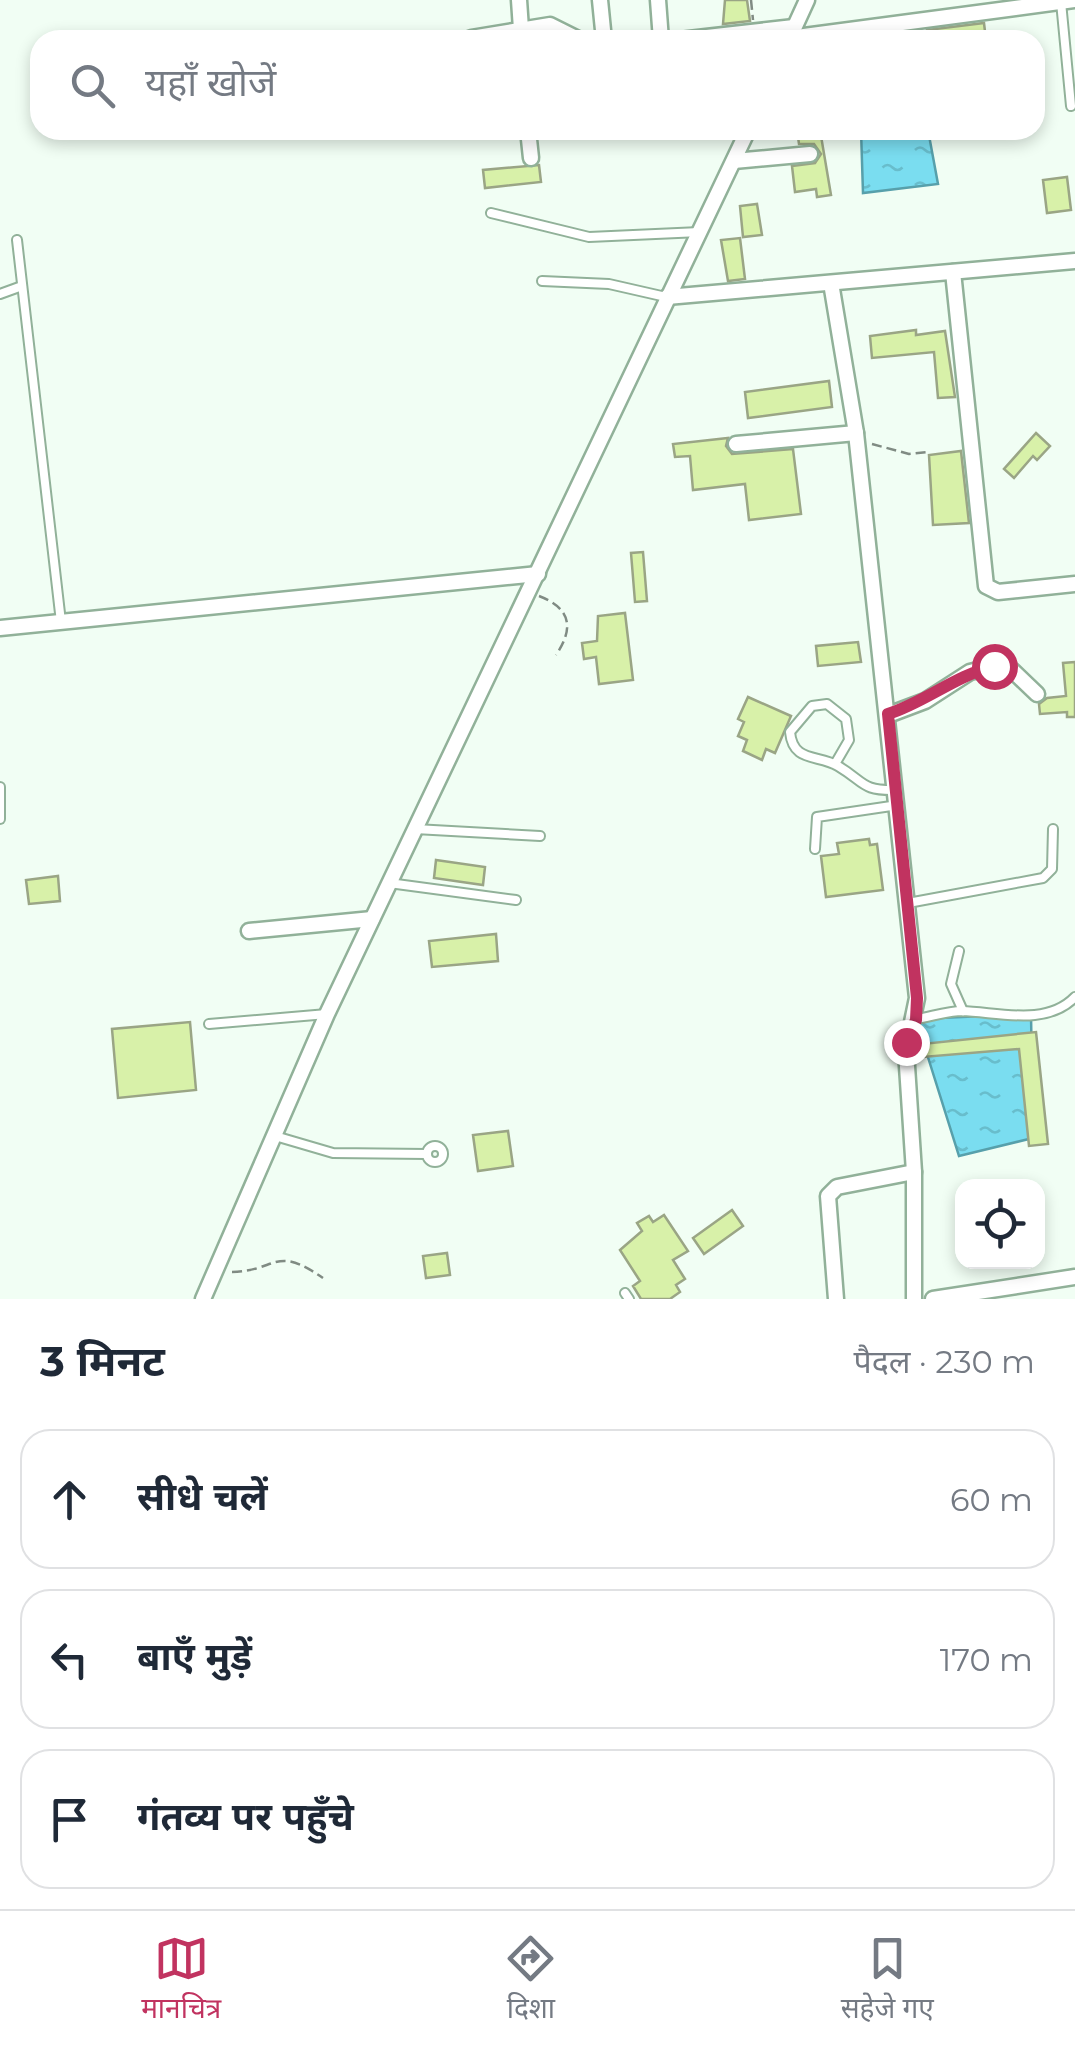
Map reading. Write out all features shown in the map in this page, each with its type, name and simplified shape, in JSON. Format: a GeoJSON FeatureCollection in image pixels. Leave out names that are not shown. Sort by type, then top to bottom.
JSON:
{"type":"FeatureCollection","features":[{"type":"Feature","properties":{"kind":"street"},"geometry":{"type":"LineString","coordinates":[[519,0],[519,30]]}},
{"type":"Feature","properties":{"kind":"street"},"geometry":{"type":"LineString","coordinates":[[600,0],[603,30]]}},
{"type":"Feature","properties":{"kind":"street"},"geometry":{"type":"LineString","coordinates":[[658,0],[660,30]]}},
{"type":"Feature","properties":{"kind":"street"},"geometry":{"type":"LineString","coordinates":[[793,30],[806,0]]}},
{"type":"Feature","properties":{"kind":"street"},"geometry":{"type":"LineString","coordinates":[[832,30],[1068,1]]}},
{"type":"Feature","properties":{"kind":"street"},"geometry":{"type":"LineString","coordinates":[[531,30],[550,25],[560,30]]}},
{"type":"Feature","properties":{"kind":"street"},"geometry":{"type":"LineString","coordinates":[[529,140],[531,158]]}},
{"type":"Feature","properties":{"kind":"street"},"geometry":{"type":"LineString","coordinates":[[203,1299],[328,1014],[744,140]]}},
{"type":"Feature","properties":{"kind":"street"},"geometry":{"type":"LineString","coordinates":[[734,162],[810,154]]}},
{"type":"Feature","properties":{"kind":"street"},"geometry":{"type":"LineString","coordinates":[[667,298],[1075,261]]}},
{"type":"Feature","properties":{"kind":"street"},"geometry":{"type":"LineString","coordinates":[[954,272],[986,586],[998,592],[1075,584]]}},
{"type":"Feature","properties":{"kind":"street"},"geometry":{"type":"LineString","coordinates":[[832,283],[856,436],[908,903],[916,1020],[906,1052],[914,1172],[914,1299]]}},
{"type":"Feature","properties":{"kind":"street"},"geometry":{"type":"LineString","coordinates":[[736,444],[856,436]]}},
{"type":"Feature","properties":{"kind":"street"},"geometry":{"type":"LineString","coordinates":[[0,628],[538,574]]}},
{"type":"Feature","properties":{"kind":"street"},"geometry":{"type":"LineString","coordinates":[[888,714],[925,700],[970,672],[994,666],[1013,670],[1037,694]]}},
{"type":"Feature","properties":{"kind":"street"},"geometry":{"type":"LineString","coordinates":[[250,931],[372,920]]}},
{"type":"Feature","properties":{"kind":"street"},"geometry":{"type":"LineString","coordinates":[[836,1299],[828,1196],[837,1187],[914,1172]]}},
{"type":"Feature","properties":{"kind":"street"},"geometry":{"type":"LineString","coordinates":[[933,1299],[1075,1277]]}},
{"type":"Feature","properties":{"kind":"lane"},"geometry":{"type":"LineString","coordinates":[[1068,1],[1072,106]]}},
{"type":"Feature","properties":{"kind":"lane"},"geometry":{"type":"LineString","coordinates":[[492,213],[590,237],[700,232]]}},
{"type":"Feature","properties":{"kind":"lane"},"geometry":{"type":"LineString","coordinates":[[17,240],[61,622]]}},
{"type":"Feature","properties":{"kind":"lane"},"geometry":{"type":"LineString","coordinates":[[542,282],[609,284],[667,298]]}},
{"type":"Feature","properties":{"kind":"lane"},"geometry":{"type":"LineString","coordinates":[[0,294],[22,286]]}},
{"type":"Feature","properties":{"kind":"lane"},"geometry":{"type":"LineString","coordinates":[[835,764],[849,740],[848,725],[834,707],[812,706],[790,732],[794,748],[803,756],[835,764],[862,787],[897,798]]}},
{"type":"Feature","properties":{"kind":"lane"},"geometry":{"type":"LineString","coordinates":[[0,787],[0,819]]}},
{"type":"Feature","properties":{"kind":"lane"},"geometry":{"type":"LineString","coordinates":[[814,850],[817,817],[897,798]]}},
{"type":"Feature","properties":{"kind":"lane"},"geometry":{"type":"LineString","coordinates":[[908,903],[1043,878],[1052,868],[1053,828]]}},
{"type":"Feature","properties":{"kind":"lane"},"geometry":{"type":"LineString","coordinates":[[415,829],[540,836]]}},
{"type":"Feature","properties":{"kind":"lane"},"geometry":{"type":"LineString","coordinates":[[390,882],[516,900]]}},
{"type":"Feature","properties":{"kind":"lane"},"geometry":{"type":"LineString","coordinates":[[959,950],[951,984],[963,1011]]}},
{"type":"Feature","properties":{"kind":"lane"},"geometry":{"type":"LineString","coordinates":[[916,1020],[963,1011],[1008,1016],[1051,1012],[1075,996]]}},
{"type":"Feature","properties":{"kind":"lane"},"geometry":{"type":"LineString","coordinates":[[208,1024],[328,1014]]}},
{"type":"Feature","properties":{"kind":"lane"},"geometry":{"type":"LineString","coordinates":[[275,1136],[333,1153],[427,1154]]}},
{"type":"Feature","properties":{"kind":"path"},"geometry":{"type":"LineString","coordinates":[[751,0],[754,30]]}},
{"type":"Feature","properties":{"kind":"path"},"geometry":{"type":"LineString","coordinates":[[856,436],[910,454],[928,452]]}},
{"type":"Feature","properties":{"kind":"path"},"geometry":{"type":"LineString","coordinates":[[527,591],[566,612],[569,628],[556,655]]}},
{"type":"Feature","properties":{"kind":"path"},"geometry":{"type":"LineString","coordinates":[[216,1272],[243,1272],[281,1259],[297,1262],[323,1278]]}},
{"type":"Feature","properties":{"kind":"water"},"geometry":{"type":"Polygon","coordinates":[[[861,140],[930,140],[938,184],[863,193],[861,140]]]}},
{"type":"Feature","properties":{"kind":"water"},"geometry":{"type":"Polygon","coordinates":[[[1031,1014],[1033,1138],[959,1156],[916,1019],[1031,1014]]]}},
{"type":"Feature","properties":{"kind":"building"},"geometry":{"type":"Polygon","coordinates":[[[725,0],[747,0],[750,21],[723,24],[725,0]]]}},
{"type":"Feature","properties":{"kind":"building"},"geometry":{"type":"Polygon","coordinates":[[[984,23],[985,30],[927,30],[984,23]]]}},
{"type":"Feature","properties":{"kind":"building"},"geometry":{"type":"Polygon","coordinates":[[[798,140],[822,140],[831,195],[817,197],[816,189],[795,192],[792,166],[815,163],[821,154],[814,144],[799,144],[798,140]]]}},
{"type":"Feature","properties":{"kind":"building"},"geometry":{"type":"Polygon","coordinates":[[[539,165],[541,182],[485,188],[483,170],[539,165]]]}},
{"type":"Feature","properties":{"kind":"building"},"geometry":{"type":"Polygon","coordinates":[[[1067,177],[1071,210],[1047,213],[1043,180],[1067,177]]]}},
{"type":"Feature","properties":{"kind":"building"},"geometry":{"type":"Polygon","coordinates":[[[757,204],[762,235],[743,237],[740,206],[757,204]]]}},
{"type":"Feature","properties":{"kind":"building"},"geometry":{"type":"Polygon","coordinates":[[[740,238],[745,279],[728,281],[721,240],[740,238]]]}},
{"type":"Feature","properties":{"kind":"building"},"geometry":{"type":"Polygon","coordinates":[[[916,330],[916,335],[945,331],[955,397],[938,398],[934,352],[872,358],[870,336],[916,330]]]}},
{"type":"Feature","properties":{"kind":"building"},"geometry":{"type":"Polygon","coordinates":[[[829,381],[832,407],[748,418],[745,392],[829,381]]]}},
{"type":"Feature","properties":{"kind":"building"},"geometry":{"type":"Polygon","coordinates":[[[1036,433],[1050,446],[1037,460],[1033,456],[1014,478],[1004,469],[1036,433]]]}},
{"type":"Feature","properties":{"kind":"building"},"geometry":{"type":"Polygon","coordinates":[[[728,438],[726,446],[732,454],[793,449],[801,514],[749,520],[745,484],[693,490],[690,456],[675,457],[673,444],[728,438]]]}},
{"type":"Feature","properties":{"kind":"building"},"geometry":{"type":"Polygon","coordinates":[[[961,451],[969,523],[933,525],[929,455],[961,451]]]}},
{"type":"Feature","properties":{"kind":"building"},"geometry":{"type":"Polygon","coordinates":[[[643,552],[647,601],[635,602],[631,553],[643,552]]]}},
{"type":"Feature","properties":{"kind":"building"},"geometry":{"type":"Polygon","coordinates":[[[625,613],[633,680],[599,684],[596,657],[584,659],[582,643],[597,641],[598,616],[625,613]]]}},
{"type":"Feature","properties":{"kind":"building"},"geometry":{"type":"Polygon","coordinates":[[[858,642],[861,662],[818,666],[816,646],[858,642]]]}},
{"type":"Feature","properties":{"kind":"building"},"geometry":{"type":"Polygon","coordinates":[[[1075,662],[1075,717],[1067,717],[1067,712],[1040,714],[1039,704],[1047,698],[1066,696],[1063,663],[1075,662]]]}},
{"type":"Feature","properties":{"kind":"building"},"geometry":{"type":"Polygon","coordinates":[[[748,697],[791,716],[775,753],[766,749],[762,760],[743,751],[747,740],[738,736],[744,722],[738,719],[748,697]]]}},
{"type":"Feature","properties":{"kind":"building"},"geometry":{"type":"Polygon","coordinates":[[[869,839],[870,845],[877,844],[883,890],[826,897],[821,856],[839,854],[837,843],[869,839]]]}},
{"type":"Feature","properties":{"kind":"building"},"geometry":{"type":"Polygon","coordinates":[[[436,860],[485,867],[483,885],[434,878],[436,860]]]}},
{"type":"Feature","properties":{"kind":"building"},"geometry":{"type":"Polygon","coordinates":[[[58,876],[60,901],[29,904],[26,880],[58,876]]]}},
{"type":"Feature","properties":{"kind":"building"},"geometry":{"type":"Polygon","coordinates":[[[496,934],[498,961],[432,967],[429,941],[496,934]]]}},
{"type":"Feature","properties":{"kind":"building"},"geometry":{"type":"Polygon","coordinates":[[[190,1022],[196,1090],[118,1098],[112,1029],[190,1022]]]}},
{"type":"Feature","properties":{"kind":"building"},"geometry":{"type":"Polygon","coordinates":[[[1036,1032],[1048,1144],[1029,1146],[1019,1049],[923,1057],[922,1044],[1036,1032]]]}},
{"type":"Feature","properties":{"kind":"building"},"geometry":{"type":"Polygon","coordinates":[[[508,1131],[513,1166],[478,1171],[473,1135],[508,1131]]]}},
{"type":"Feature","properties":{"kind":"building"},"geometry":{"type":"Polygon","coordinates":[[[732,1210],[743,1226],[704,1254],[693,1238],[732,1210]]]}},
{"type":"Feature","properties":{"kind":"building"},"geometry":{"type":"Polygon","coordinates":[[[664,1215],[688,1251],[673,1260],[685,1279],[676,1285],[680,1292],[670,1299],[641,1299],[633,1286],[640,1281],[620,1250],[642,1231],[637,1223],[649,1216],[653,1222],[664,1215]]]}},
{"type":"Feature","properties":{"kind":"building"},"geometry":{"type":"Polygon","coordinates":[[[447,1253],[450,1275],[426,1278],[423,1256],[447,1253]]]}},
{"type":"Feature","properties":{"kind":"route"},"geometry":{"type":"LineString","coordinates":[[906,1042],[916,1020],[917,998],[888,714],[914,706],[970,672],[994,666]]}}]}
